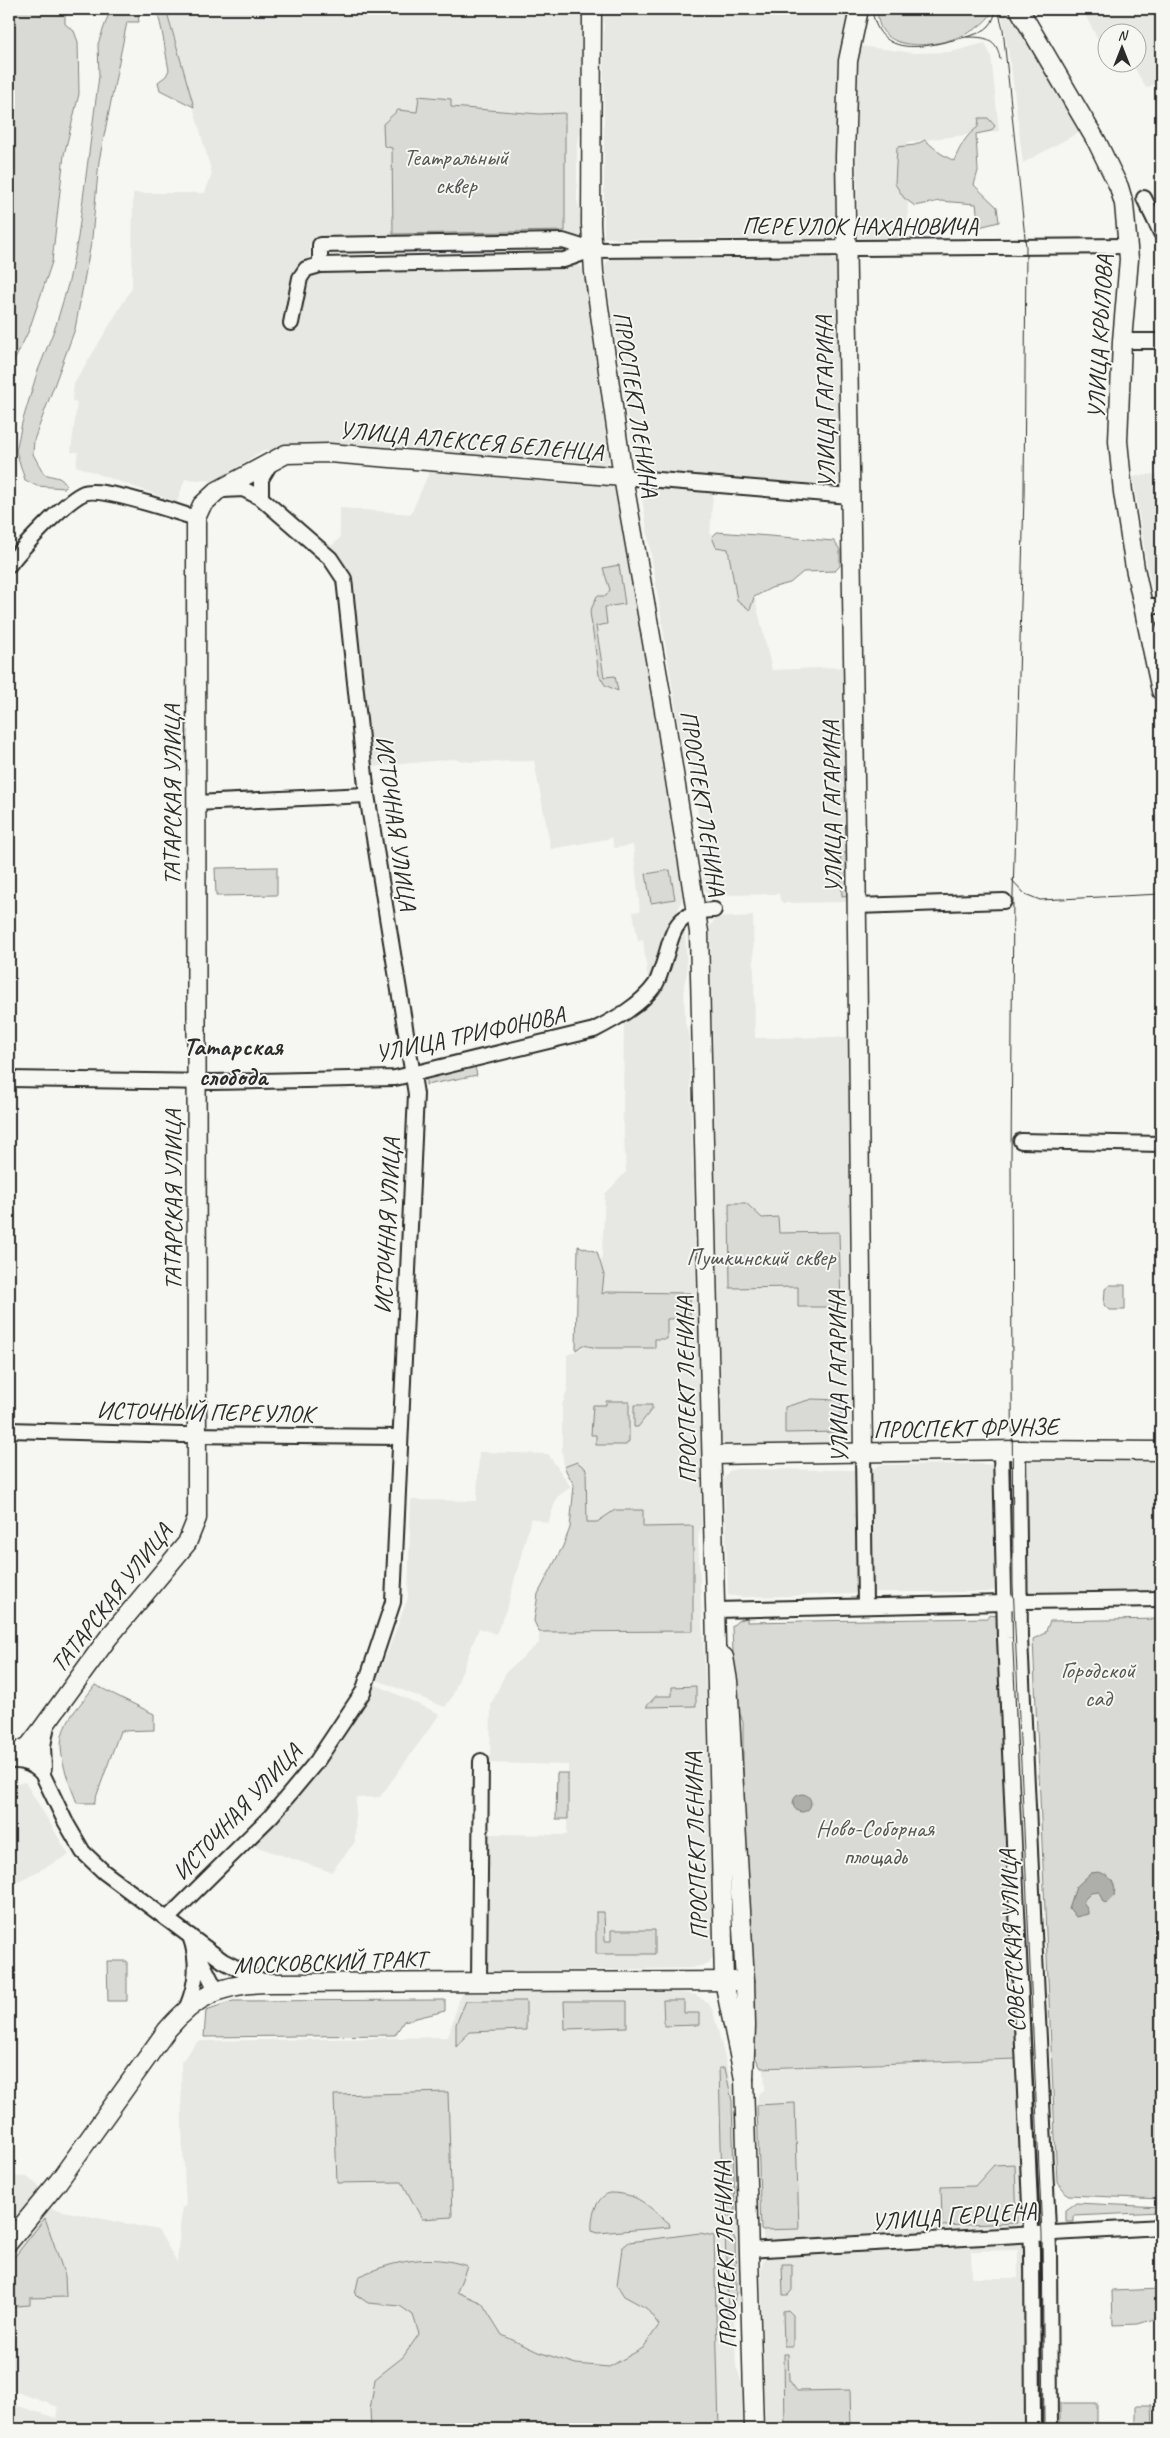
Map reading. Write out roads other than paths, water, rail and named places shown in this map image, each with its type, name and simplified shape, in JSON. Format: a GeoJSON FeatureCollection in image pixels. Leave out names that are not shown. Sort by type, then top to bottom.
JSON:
{"type":"FeatureCollection","features":[{"type":"Feature","properties":{"kind":"main road","name":"ПРОСПЕКТ ЛЕНИНА"},"geometry":{"type":"LineString","coordinates":[[592,9],[592,250],[605,367],[699,932],[716,1610],[715,1680],[724,1981],[744,2079]]}},
{"type":"Feature","properties":{"kind":"main road","name":"УЛИЦА ГАГАРИНА"},"geometry":{"type":"LineString","coordinates":[[860,9],[849,52],[847,72],[846,248],[857,906],[863,1453]]}},
{"type":"Feature","properties":{"kind":"main road","name":"УЛИЦА КРЫЛОВА"},"geometry":{"type":"LineString","coordinates":[[1019,9],[1097,142],[1119,187],[1124,204],[1129,246],[1122,341],[1119,450],[1123,492],[1143,606],[1161,691]]}},
{"type":"Feature","properties":{"kind":"main road","name":"УЛИЦА АЛЕКСЕЯ БЕЛЕНЦА"},"geometry":{"type":"LineString","coordinates":[[217,491],[286,454],[329,453],[623,477]]}},
{"type":"Feature","properties":{"kind":"main road"},"geometry":{"type":"LineString","coordinates":[[196,518],[202,505],[217,491]]}},
{"type":"Feature","properties":{"kind":"main road","name":"ТАТАРСКАЯ УЛИЦА"},"geometry":{"type":"LineString","coordinates":[[9,1759],[29,1746],[108,1638],[191,1536],[198,1505],[195,803],[196,518]]}},
{"type":"Feature","properties":{"kind":"main road","name":"ПРОСПЕКТ ФРУНЗЕ"},"geometry":{"type":"LineString","coordinates":[[712,1455],[1010,1450],[1161,1451]]}},
{"type":"Feature","properties":{"kind":"main road","name":"ПРОСПЕКТ ЛЕНИНА"},"geometry":{"type":"LineString","coordinates":[[716,1610],[728,1681],[745,1981],[744,2079],[754,2429]]}},
{"type":"Feature","properties":{"kind":"main road","name":"МОСКОВСКИЙ ТРАКТ"},"geometry":{"type":"LineString","coordinates":[[9,2242],[48,2195],[167,2030],[187,2007],[220,1990],[247,1984],[745,1981]]}},
{"type":"Feature","properties":{"kind":"street"},"geometry":{"type":"LineString","coordinates":[[1144,198],[1161,233]]}},
{"type":"Feature","properties":{"kind":"street","name":"ПЕРЕУЛОК НАХАНОВИЧА"},"geometry":{"type":"LineString","coordinates":[[592,250],[564,260],[320,265],[320,245],[563,241],[592,250],[1129,246]]}},
{"type":"Feature","properties":{"kind":"street"},"geometry":{"type":"LineString","coordinates":[[291,323],[300,278],[306,269],[320,265]]}},
{"type":"Feature","properties":{"kind":"street"},"geometry":{"type":"LineString","coordinates":[[1122,341],[1161,341]]}},
{"type":"Feature","properties":{"kind":"street"},"geometry":{"type":"LineString","coordinates":[[261,498],[259,487],[261,479],[273,460]]}},
{"type":"Feature","properties":{"kind":"street","name":"УЛИЦА АЛЕКСЕЯ БЕЛЕНЦА"},"geometry":{"type":"LineString","coordinates":[[623,477],[850,496]]}},
{"type":"Feature","properties":{"kind":"street","name":"ИСТОЧНАЯ УЛИЦА"},"geometry":{"type":"LineString","coordinates":[[167,1919],[272,1815],[317,1761],[363,1692],[393,1602],[416,1094],[367,795],[344,579],[330,558],[261,498],[243,489],[234,488],[217,491]]}},
{"type":"Feature","properties":{"kind":"street"},"geometry":{"type":"LineString","coordinates":[[9,565],[69,503],[85,492],[112,495],[196,518]]}},
{"type":"Feature","properties":{"kind":"street"},"geometry":{"type":"LineString","coordinates":[[1143,606],[1161,606]]}},
{"type":"Feature","properties":{"kind":"street"},"geometry":{"type":"LineString","coordinates":[[195,803],[367,795]]}},
{"type":"Feature","properties":{"kind":"street"},"geometry":{"type":"LineString","coordinates":[[857,906],[1004,901]]}},
{"type":"Feature","properties":{"kind":"street"},"geometry":{"type":"LineString","coordinates":[[696,911],[714,910]]}},
{"type":"Feature","properties":{"kind":"street","name":"УЛИЦА ТРИФОНОВА"},"geometry":{"type":"LineString","coordinates":[[9,1079],[196,1082],[394,1078],[594,1030],[615,1020],[644,997],[656,984],[678,923],[686,915],[696,911]]}},
{"type":"Feature","properties":{"kind":"street"},"geometry":{"type":"LineString","coordinates":[[1021,1142],[1161,1144]]}},
{"type":"Feature","properties":{"kind":"street","name":"ИСТОЧНЫЙ ПЕРЕУЛОК"},"geometry":{"type":"LineString","coordinates":[[9,1430],[198,1436],[400,1437]]}},
{"type":"Feature","properties":{"kind":"street","name":"СОВЕТСКАЯ УЛИЦА"},"geometry":{"type":"LineString","coordinates":[[1010,1450],[1048,2233],[1050,2429]]}},
{"type":"Feature","properties":{"kind":"street","name":"СОВЕТСКАЯ УЛИЦА"},"geometry":{"type":"LineString","coordinates":[[1010,1450],[1004,1603],[1031,2235],[1034,2429]]}},
{"type":"Feature","properties":{"kind":"street","name":"УЛИЦА ГАГАРИНА"},"geometry":{"type":"LineString","coordinates":[[863,1453],[865,1606]]}},
{"type":"Feature","properties":{"kind":"street"},"geometry":{"type":"LineString","coordinates":[[716,1610],[1004,1603],[1018,1601],[1161,1599]]}},
{"type":"Feature","properties":{"kind":"street"},"geometry":{"type":"LineString","coordinates":[[46,1778],[43,1746],[47,1722]]}},
{"type":"Feature","properties":{"kind":"street"},"geometry":{"type":"LineString","coordinates":[[29,1746],[65,1821],[83,1852],[104,1872],[167,1919],[192,1943],[266,1984]]}},
{"type":"Feature","properties":{"kind":"street"},"geometry":{"type":"LineString","coordinates":[[9,1759],[25,1762],[35,1767],[46,1778]]}},
{"type":"Feature","properties":{"kind":"street"},"geometry":{"type":"LineString","coordinates":[[480,1982],[481,1761]]}},
{"type":"Feature","properties":{"kind":"street"},"geometry":{"type":"LineString","coordinates":[[192,1943],[220,1990]]}},
{"type":"Feature","properties":{"kind":"street"},"geometry":{"type":"LineString","coordinates":[[187,2007],[196,1980],[192,1943]]}},
{"type":"Feature","properties":{"kind":"street"},"geometry":{"type":"LineString","coordinates":[[220,1990],[228,1974],[223,1961]]}},
{"type":"Feature","properties":{"kind":"street","name":"УЛИЦА ГЕРЦЕНА"},"geometry":{"type":"LineString","coordinates":[[749,2250],[1161,2227]]}},
{"type":"Feature","properties":{"kind":"tram line"},"geometry":{"type":"LineString","coordinates":[[872,9],[876,24],[882,35],[891,42],[902,46],[914,47],[977,34],[990,24],[996,9]]}},
{"type":"Feature","properties":{"kind":"tram line"},"geometry":{"type":"LineString","coordinates":[[998,9],[1003,29],[1026,247],[1024,495],[1013,895],[1011,1161],[1013,1584],[1042,2234],[1044,2429]]}},
{"type":"Feature","properties":{"kind":"tram line"},"geometry":{"type":"LineString","coordinates":[[967,37],[980,37],[989,40],[996,47],[1000,59]]}},
{"type":"Feature","properties":{"kind":"tram line"},"geometry":{"type":"LineString","coordinates":[[1012,880],[1025,894],[1040,900],[1161,894]]}},
{"type":"Feature","properties":{"kind":"district","name":"Татарская слобода"},"geometry":{"type":"Point","coordinates":[233,1061]}},
{"type":"Feature","properties":{"kind":"park label","name":"Театральный сквер"},"geometry":{"type":"Point","coordinates":[456,171]}},
{"type":"Feature","properties":{"kind":"park label","name":"Пушкинский сквер"},"geometry":{"type":"Point","coordinates":[761,1257]}},
{"type":"Feature","properties":{"kind":"park label","name":"Городской сад"},"geometry":{"type":"Point","coordinates":[1098,1684]}},
{"type":"Feature","properties":{"kind":"park label","name":"Ново-Соборная площадь"},"geometry":{"type":"Point","coordinates":[875,1842]}}]}
